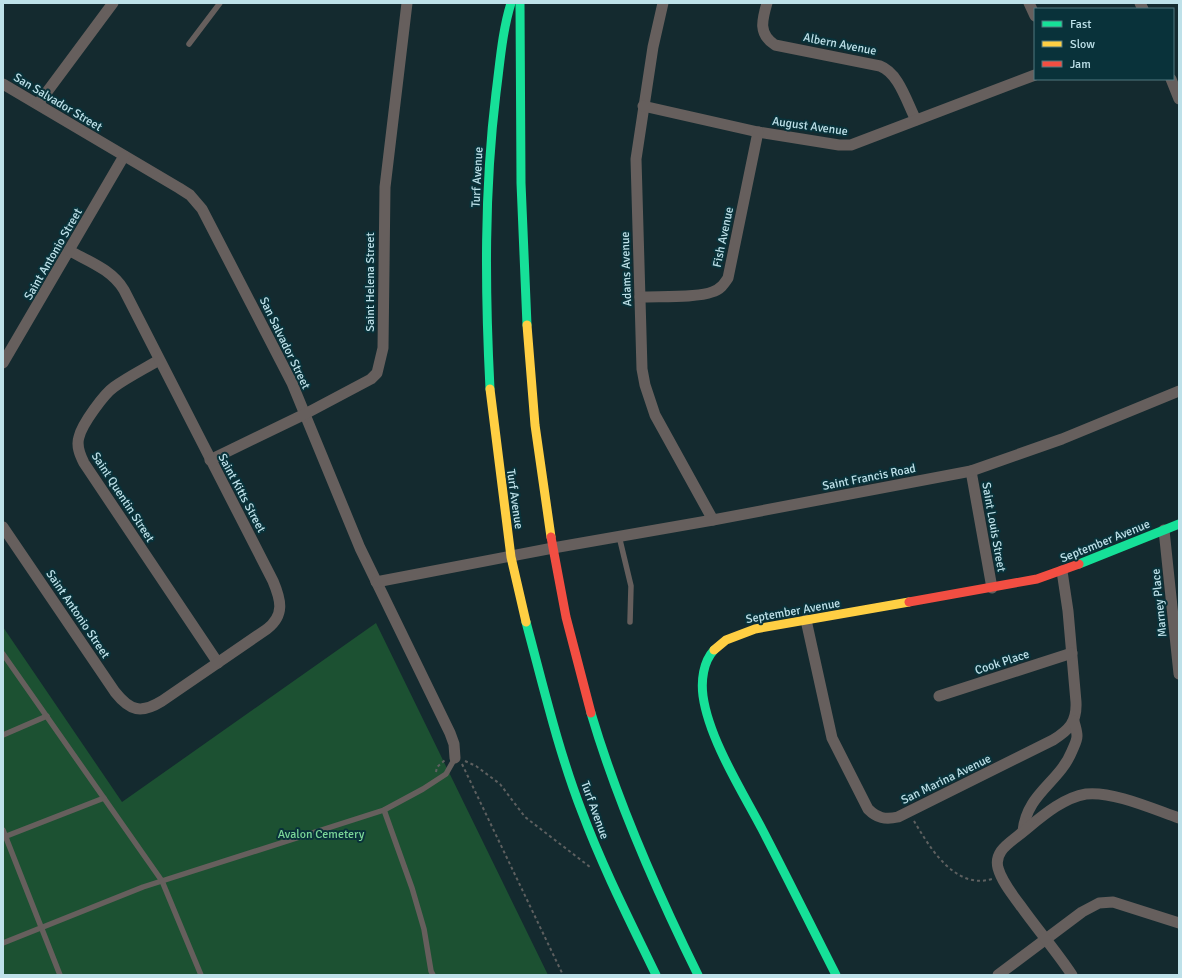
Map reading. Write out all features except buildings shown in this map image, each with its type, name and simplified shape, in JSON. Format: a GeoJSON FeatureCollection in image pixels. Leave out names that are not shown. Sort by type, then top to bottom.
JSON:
{"type":"FeatureCollection","features":[{"type":"Feature","properties":{"kind":"main road","name":"Turf Avenue"},"geometry":{"type":"LineString","coordinates":[[511,3],[507,16],[500,59],[492,125],[486,228],[486,280],[490,389],[511,557],[520,600],[552,719],[582,810],[606,873],[656,975]]}},
{"type":"Feature","properties":{"kind":"main road"},"geometry":{"type":"LineString","coordinates":[[520,3],[520,172],[530,380],[537,441],[553,548],[573,644],[590,711],[602,748],[627,817],[672,923],[698,975]]}},
{"type":"Feature","properties":{"kind":"main road","name":"September Avenue"},"geometry":{"type":"LineString","coordinates":[[836,975],[717,740],[710,722],[701,683],[707,661],[718,645],[734,634],[755,629],[1037,579],[1062,571],[1179,524]]}},
{"type":"Feature","properties":{"kind":"street"},"geometry":{"type":"LineString","coordinates":[[38,104],[113,3]]}},
{"type":"Feature","properties":{"kind":"street","name":"Saint Helena Street"},"geometry":{"type":"LineString","coordinates":[[210,460],[305,414],[371,379],[380,367],[383,348],[384,187],[407,3]]}},
{"type":"Feature","properties":{"kind":"street","name":"Adams Avenue"},"geometry":{"type":"LineString","coordinates":[[663,3],[643,106],[636,159],[642,369],[649,399],[655,415],[713,520]]}},
{"type":"Feature","properties":{"kind":"street","name":"Albern Avenue"},"geometry":{"type":"LineString","coordinates":[[767,3],[762,26],[768,40],[775,45],[880,66],[887,69],[896,81],[916,120]]}},
{"type":"Feature","properties":{"kind":"street"},"geometry":{"type":"LineString","coordinates":[[1029,3],[1034,14]]}},
{"type":"Feature","properties":{"kind":"street","name":"August Avenue"},"geometry":{"type":"LineString","coordinates":[[643,106],[758,132],[839,145],[850,145],[1034,75]]}},
{"type":"Feature","properties":{"kind":"street"},"geometry":{"type":"LineString","coordinates":[[1171,80],[1179,99]]}},
{"type":"Feature","properties":{"kind":"street","name":"San Salvador Street"},"geometry":{"type":"LineString","coordinates":[[3,84],[179,188],[190,195],[202,209],[271,342],[305,414],[346,516],[376,582],[450,733],[454,744],[455,758]]}},
{"type":"Feature","properties":{"kind":"street","name":"Fish Avenue"},"geometry":{"type":"LineString","coordinates":[[640,297],[706,294],[719,289],[724,284],[728,278],[758,132]]}},
{"type":"Feature","properties":{"kind":"street","name":"Saint Antonio Street"},"geometry":{"type":"LineString","coordinates":[[3,363],[70,251],[124,156]]}},
{"type":"Feature","properties":{"kind":"street","name":"Saint Kitts Street"},"geometry":{"type":"LineString","coordinates":[[70,251],[107,271],[120,283],[273,581],[280,606],[277,619],[274,624],[218,664],[155,705],[142,710],[136,710]]}},
{"type":"Feature","properties":{"kind":"street","name":"Saint Quentin Street"},"geometry":{"type":"LineString","coordinates":[[159,360],[118,384],[108,392],[83,427],[79,436],[78,445],[84,463],[218,664]]}},
{"type":"Feature","properties":{"kind":"street","name":"Saint Francis Road"},"geometry":{"type":"LineString","coordinates":[[511,557],[971,471],[1062,439],[1178,392]]}},
{"type":"Feature","properties":{"kind":"street","name":"Saint Louis Street"},"geometry":{"type":"LineString","coordinates":[[971,471],[992,588]]}},
{"type":"Feature","properties":{"kind":"street","name":"Saint Antonio Street"},"geometry":{"type":"LineString","coordinates":[[3,527],[119,696],[128,706],[136,710]]}},
{"type":"Feature","properties":{"kind":"street","name":"Marney Place"},"geometry":{"type":"LineString","coordinates":[[1164,530],[1179,674]]}},
{"type":"Feature","properties":{"kind":"street"},"geometry":{"type":"LineString","coordinates":[[376,582],[511,557]]}},
{"type":"Feature","properties":{"kind":"street"},"geometry":{"type":"LineString","coordinates":[[1023,831],[1030,806],[1043,789],[1065,766],[1072,753],[1077,735],[1074,721],[1077,714],[1072,653],[1062,571]]}},
{"type":"Feature","properties":{"kind":"street","name":"San Marina Avenue"},"geometry":{"type":"LineString","coordinates":[[806,620],[832,738],[865,804],[874,815],[881,818],[898,817],[1053,740],[1067,730],[1074,721]]}},
{"type":"Feature","properties":{"kind":"street","name":"Cook Place"},"geometry":{"type":"LineString","coordinates":[[940,696],[1072,653]]}},
{"type":"Feature","properties":{"kind":"street"},"geometry":{"type":"LineString","coordinates":[[1072,975],[1001,876],[998,863],[1001,850],[1023,831],[1064,803],[1085,794],[1096,794],[1122,799],[1179,818]]}},
{"type":"Feature","properties":{"kind":"street"},"geometry":{"type":"LineString","coordinates":[[998,975],[1082,912],[1106,902],[1121,904],[1179,923]]}},
{"type":"Feature","properties":{"kind":"lane"},"geometry":{"type":"LineString","coordinates":[[189,44],[220,3]]}},
{"type":"Feature","properties":{"kind":"lane"},"geometry":{"type":"LineString","coordinates":[[619,536],[631,586],[630,622]]}},
{"type":"Feature","properties":{"kind":"lane"},"geometry":{"type":"LineString","coordinates":[[3,654],[162,881],[200,975]]}},
{"type":"Feature","properties":{"kind":"lane"},"geometry":{"type":"LineString","coordinates":[[3,736],[47,716]]}},
{"type":"Feature","properties":{"kind":"lane"},"geometry":{"type":"LineString","coordinates":[[3,943],[143,887],[384,810],[423,789],[446,774],[455,758]]}},
{"type":"Feature","properties":{"kind":"lane"},"geometry":{"type":"LineString","coordinates":[[4,837],[104,798]]}},
{"type":"Feature","properties":{"kind":"lane"},"geometry":{"type":"LineString","coordinates":[[384,810],[412,888],[424,929],[431,974]]}},
{"type":"Feature","properties":{"kind":"lane"},"geometry":{"type":"LineString","coordinates":[[3,830],[4,837],[60,975]]}},
{"type":"Feature","properties":{"kind":"path"},"geometry":{"type":"LineString","coordinates":[[564,975],[460,760],[476,766],[500,784],[525,817],[538,828],[586,865],[606,873]]}},
{"type":"Feature","properties":{"kind":"path"},"geometry":{"type":"LineString","coordinates":[[908,812],[932,850],[941,862],[949,868],[970,879],[980,881],[1001,876]]}},
{"type":"Feature","properties":{"kind":"green space","name":"Avalon Cemetery"},"geometry":{"type":"Polygon","coordinates":[[[376,623],[548,975],[3,975],[3,627],[122,802],[376,623]]]}},
{"type":"Feature","properties":{"kind":"traffic: fast"},"geometry":{"type":"LineString","coordinates":[[490,389],[487,315],[489,167],[496,93],[505,25],[511,3]]}},
{"type":"Feature","properties":{"kind":"traffic: fast"},"geometry":{"type":"LineString","coordinates":[[520,3],[521,183],[527,325]]}},
{"type":"Feature","properties":{"kind":"traffic: fast"},"geometry":{"type":"LineString","coordinates":[[1079,564],[1179,524]]}},
{"type":"Feature","properties":{"kind":"traffic: fast"},"geometry":{"type":"LineString","coordinates":[[526,622],[558,741],[573,789],[608,874],[656,975]]}},
{"type":"Feature","properties":{"kind":"traffic: fast"},"geometry":{"type":"LineString","coordinates":[[714,650],[707,660],[702,684],[706,713],[712,730],[727,764],[836,975]]}},
{"type":"Feature","properties":{"kind":"traffic: fast"},"geometry":{"type":"LineString","coordinates":[[591,713],[613,780],[639,846],[667,911],[698,975]]}},
{"type":"Feature","properties":{"kind":"traffic: slow"},"geometry":{"type":"LineString","coordinates":[[527,325],[535,425],[551,537]]}},
{"type":"Feature","properties":{"kind":"traffic: slow"},"geometry":{"type":"LineString","coordinates":[[490,389],[511,557],[526,622]]}},
{"type":"Feature","properties":{"kind":"traffic: slow"},"geometry":{"type":"LineString","coordinates":[[714,650],[726,640],[755,629],[909,602]]}},
{"type":"Feature","properties":{"kind":"traffic: jam"},"geometry":{"type":"LineString","coordinates":[[551,537],[566,617],[591,713]]}},
{"type":"Feature","properties":{"kind":"traffic: jam"},"geometry":{"type":"LineString","coordinates":[[909,602],[1037,579],[1079,564]]}}]}
